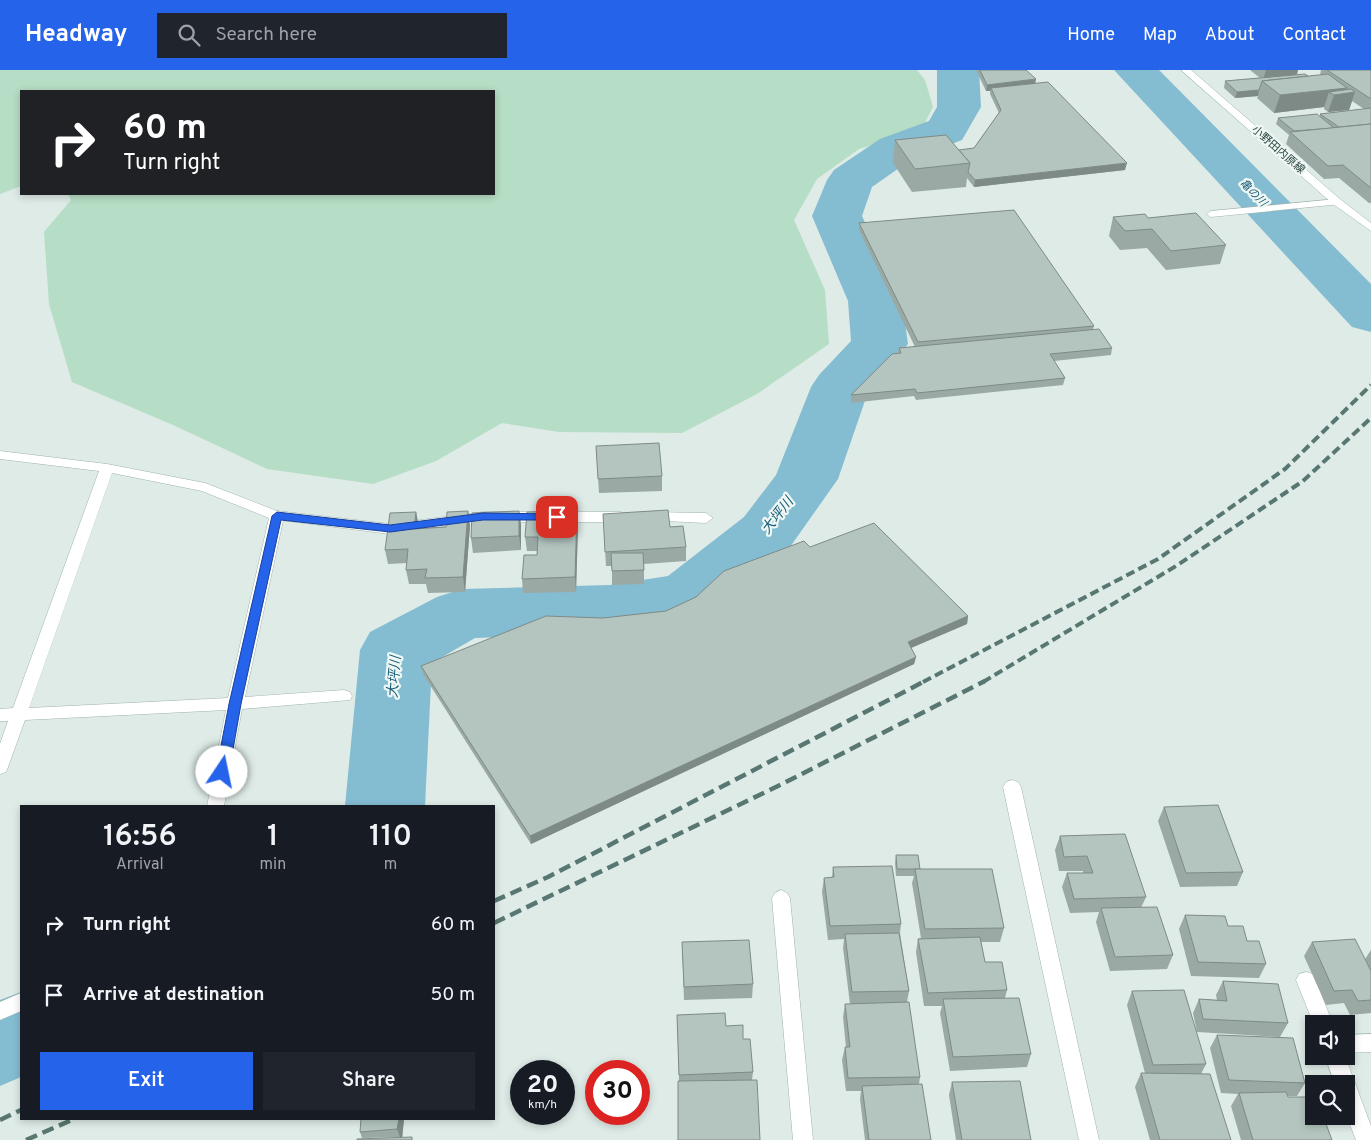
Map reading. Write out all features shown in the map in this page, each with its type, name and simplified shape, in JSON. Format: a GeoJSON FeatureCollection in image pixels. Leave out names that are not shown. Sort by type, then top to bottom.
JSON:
{"type":"FeatureCollection","features":[{"type":"Feature","properties":{"kind":"street","name":"小野田内原線"},"geometry":{"type":"LineString","coordinates":[[1186,70],[1337,202],[1371,228]]}},
{"type":"Feature","properties":{"kind":"street"},"geometry":{"type":"LineString","coordinates":[[1211,214],[1337,202]]}},
{"type":"Feature","properties":{"kind":"street"},"geometry":{"type":"LineString","coordinates":[[0,455],[107,468],[205,487],[277,516],[390,529],[483,517],[706,518]]}},
{"type":"Feature","properties":{"kind":"street"},"geometry":{"type":"LineString","coordinates":[[0,767],[107,468]]}},
{"type":"Feature","properties":{"kind":"street"},"geometry":{"type":"LineString","coordinates":[[216,805],[235,704],[277,516]]}},
{"type":"Feature","properties":{"kind":"street"},"geometry":{"type":"LineString","coordinates":[[0,715],[235,704],[344,696]]}},
{"type":"Feature","properties":{"kind":"street"},"geometry":{"type":"LineString","coordinates":[[1012,787],[1088,1140]]}},
{"type":"Feature","properties":{"kind":"street"},"geometry":{"type":"LineString","coordinates":[[782,898],[803,1140]]}},
{"type":"Feature","properties":{"kind":"street"},"geometry":{"type":"LineString","coordinates":[[1306,980],[1320,1015]]}},
{"type":"Feature","properties":{"kind":"street"},"geometry":{"type":"LineString","coordinates":[[0,1011],[20,1002]]}},
{"type":"Feature","properties":{"kind":"street"},"geometry":{"type":"LineString","coordinates":[[1355,1044],[1371,1043]]}},
{"type":"Feature","properties":{"kind":"street"},"geometry":{"type":"LineString","coordinates":[[1355,1110],[1366,1140]]}},
{"type":"Feature","properties":{"kind":"green space"},"geometry":{"type":"Polygon","coordinates":[[[0,70],[917,70],[925,80],[933,107],[921,130],[859,149],[817,179],[794,220],[825,290],[829,344],[757,394],[682,433],[559,432],[502,423],[436,461],[373,484],[267,469],[173,425],[72,382],[49,304],[44,232],[71,200],[68,195],[495,195],[495,90],[20,90],[20,186],[0,194],[0,70]]]}},
{"type":"Feature","properties":{"kind":"building"},"geometry":{"type":"Polygon","coordinates":[[[980,70],[1026,70],[1036,79],[987,85],[980,70]]]}},
{"type":"Feature","properties":{"kind":"building"},"geometry":{"type":"Polygon","coordinates":[[[1327,70],[1371,70],[1371,99],[1327,70]]]}},
{"type":"Feature","properties":{"kind":"building"},"geometry":{"type":"Polygon","coordinates":[[[1305,74],[1308,76],[1262,81],[1259,90],[1237,92],[1225,81],[1305,74]]]}},
{"type":"Feature","properties":{"kind":"building"},"geometry":{"type":"Polygon","coordinates":[[[1328,74],[1347,88],[1280,95],[1262,81],[1328,74]]]}},
{"type":"Feature","properties":{"kind":"building"},"geometry":{"type":"Polygon","coordinates":[[[1048,82],[1127,163],[975,180],[968,172],[970,163],[959,150],[974,148],[1001,110],[991,88],[1048,82]]]}},
{"type":"Feature","properties":{"kind":"building"},"geometry":{"type":"Polygon","coordinates":[[[1351,89],[1355,92],[1334,95],[1329,92],[1351,89]]]}},
{"type":"Feature","properties":{"kind":"building"},"geometry":{"type":"Polygon","coordinates":[[[1371,108],[1371,124],[1339,127],[1320,114],[1371,108]]]}},
{"type":"Feature","properties":{"kind":"building"},"geometry":{"type":"Polygon","coordinates":[[[1317,114],[1334,128],[1294,131],[1278,118],[1317,114]]]}},
{"type":"Feature","properties":{"kind":"building"},"geometry":{"type":"Polygon","coordinates":[[[1371,124],[1371,188],[1343,165],[1328,166],[1290,132],[1371,124]]]}},
{"type":"Feature","properties":{"kind":"building"},"geometry":{"type":"Polygon","coordinates":[[[946,135],[970,163],[915,169],[895,140],[946,135]]]}},
{"type":"Feature","properties":{"kind":"building"},"geometry":{"type":"Polygon","coordinates":[[[1014,210],[1094,326],[918,342],[859,223],[1014,210]]]}},
{"type":"Feature","properties":{"kind":"building"},"geometry":{"type":"Polygon","coordinates":[[[1196,213],[1226,245],[1171,251],[1152,229],[1125,231],[1113,217],[1145,214],[1148,218],[1196,213]]]}},
{"type":"Feature","properties":{"kind":"building"},"geometry":{"type":"Polygon","coordinates":[[[1099,329],[1112,348],[1050,354],[1065,378],[917,393],[915,389],[851,395],[892,354],[901,353],[899,348],[1099,329]]]}},
{"type":"Feature","properties":{"kind":"building"},"geometry":{"type":"Polygon","coordinates":[[[659,443],[662,476],[598,479],[596,446],[659,443]]]}},
{"type":"Feature","properties":{"kind":"building"},"geometry":{"type":"Polygon","coordinates":[[[668,510],[670,527],[683,526],[686,547],[605,552],[603,514],[668,510]]]}},
{"type":"Feature","properties":{"kind":"building"},"geometry":{"type":"Polygon","coordinates":[[[468,511],[463,577],[425,578],[427,569],[406,570],[408,549],[385,550],[390,513],[416,512],[414,529],[446,527],[447,512],[468,511]]]}},
{"type":"Feature","properties":{"kind":"building"},"geometry":{"type":"Polygon","coordinates":[[[519,511],[519,536],[471,538],[472,513],[519,511]]]}},
{"type":"Feature","properties":{"kind":"building"},"geometry":{"type":"Polygon","coordinates":[[[577,511],[575,577],[522,579],[524,555],[537,555],[538,537],[525,537],[527,512],[577,511]]]}},
{"type":"Feature","properties":{"kind":"building"},"geometry":{"type":"Polygon","coordinates":[[[874,523],[968,616],[908,642],[916,657],[530,836],[421,666],[546,616],[603,618],[666,611],[696,597],[724,571],[804,541],[810,547],[874,523]]]}},
{"type":"Feature","properties":{"kind":"building"},"geometry":{"type":"Polygon","coordinates":[[[611,553],[643,553],[644,570],[612,571],[611,553]]]}},
{"type":"Feature","properties":{"kind":"building"},"geometry":{"type":"Polygon","coordinates":[[[1218,805],[1243,872],[1186,873],[1164,807],[1218,805]]]}},
{"type":"Feature","properties":{"kind":"building"},"geometry":{"type":"Polygon","coordinates":[[[1125,834],[1146,897],[1074,899],[1067,873],[1093,873],[1087,856],[1064,857],[1060,836],[1125,834]]]}},
{"type":"Feature","properties":{"kind":"building"},"geometry":{"type":"Polygon","coordinates":[[[896,855],[918,855],[920,869],[897,869],[896,855]]]}},
{"type":"Feature","properties":{"kind":"building"},"geometry":{"type":"Polygon","coordinates":[[[892,866],[901,924],[830,926],[824,878],[834,877],[833,867],[892,866]]]}},
{"type":"Feature","properties":{"kind":"building"},"geometry":{"type":"Polygon","coordinates":[[[915,869],[992,869],[1004,928],[925,929],[915,869]]]}},
{"type":"Feature","properties":{"kind":"building"},"geometry":{"type":"Polygon","coordinates":[[[1157,907],[1173,955],[1115,957],[1101,908],[1157,907]]]}},
{"type":"Feature","properties":{"kind":"building"},"geometry":{"type":"Polygon","coordinates":[[[1185,915],[1225,916],[1228,926],[1243,926],[1247,941],[1259,941],[1266,964],[1198,962],[1185,915]]]}},
{"type":"Feature","properties":{"kind":"building"},"geometry":{"type":"Polygon","coordinates":[[[899,933],[909,991],[852,992],[845,934],[899,933]]]}},
{"type":"Feature","properties":{"kind":"building"},"geometry":{"type":"Polygon","coordinates":[[[980,937],[985,962],[1002,962],[1007,990],[928,993],[918,939],[980,937]]]}},
{"type":"Feature","properties":{"kind":"building"},"geometry":{"type":"Polygon","coordinates":[[[1355,939],[1371,971],[1371,1000],[1358,1001],[1352,990],[1334,991],[1312,942],[1355,939]]]}},
{"type":"Feature","properties":{"kind":"building"},"geometry":{"type":"Polygon","coordinates":[[[749,940],[753,984],[684,987],[682,942],[749,940]]]}},
{"type":"Feature","properties":{"kind":"building"},"geometry":{"type":"Polygon","coordinates":[[[1223,981],[1278,984],[1288,1023],[1203,1019],[1199,999],[1227,1001],[1223,981]]]}},
{"type":"Feature","properties":{"kind":"building"},"geometry":{"type":"Polygon","coordinates":[[[1184,990],[1206,1064],[1153,1065],[1132,991],[1184,990]]]}},
{"type":"Feature","properties":{"kind":"building"},"geometry":{"type":"Polygon","coordinates":[[[1019,998],[1031,1054],[953,1057],[943,999],[1019,998]]]}},
{"type":"Feature","properties":{"kind":"building"},"geometry":{"type":"Polygon","coordinates":[[[909,1002],[920,1077],[848,1078],[845,1047],[850,1047],[845,1004],[909,1002]]]}},
{"type":"Feature","properties":{"kind":"building"},"geometry":{"type":"Polygon","coordinates":[[[725,1013],[726,1026],[743,1025],[743,1039],[750,1039],[753,1072],[679,1075],[677,1015],[725,1013]]]}},
{"type":"Feature","properties":{"kind":"building"},"geometry":{"type":"Polygon","coordinates":[[[1217,1035],[1293,1038],[1305,1083],[1229,1080],[1217,1035]]]}},
{"type":"Feature","properties":{"kind":"building"},"geometry":{"type":"Polygon","coordinates":[[[1141,1073],[1210,1074],[1231,1140],[1160,1140],[1141,1073]]]}},
{"type":"Feature","properties":{"kind":"building"},"geometry":{"type":"Polygon","coordinates":[[[757,1080],[760,1140],[678,1140],[678,1081],[757,1080]]]}},
{"type":"Feature","properties":{"kind":"building"},"geometry":{"type":"Polygon","coordinates":[[[1020,1081],[1031,1140],[962,1140],[952,1082],[1020,1081]]]}},
{"type":"Feature","properties":{"kind":"building"},"geometry":{"type":"Polygon","coordinates":[[[922,1084],[931,1140],[869,1140],[862,1086],[922,1084]]]}},
{"type":"Feature","properties":{"kind":"building"},"geometry":{"type":"Polygon","coordinates":[[[1286,1092],[1288,1097],[1305,1097],[1305,1125],[1326,1125],[1332,1140],[1253,1140],[1239,1093],[1286,1092]]]}},
{"type":"Feature","properties":{"kind":"building"},"geometry":{"type":"Polygon","coordinates":[[[361,1120],[399,1120],[397,1129],[360,1132],[361,1120]]]}},
{"type":"Feature","properties":{"kind":"building"},"geometry":{"type":"Polygon","coordinates":[[[412,1137],[412,1140],[357,1140],[357,1139],[412,1137]]]}},
{"type":"Feature","properties":{"kind":"waterway","name":"大坪川"},"geometry":{"type":"LineString","coordinates":[[385,805],[396,650],[462,614],[610,609],[687,597],[767,532],[806,479],[840,387],[880,344],[875,301],[837,216],[851,180],[896,149],[946,130],[959,107],[958,70]]}},
{"type":"Feature","properties":{"kind":"waterway","name":"亀の川"},"geometry":{"type":"LineString","coordinates":[[1135,70],[1371,315]]}},
{"type":"Feature","properties":{"kind":"waterway","name":"大坪川"},"geometry":{"type":"LineString","coordinates":[[0,1043],[20,1034]]}},
{"type":"Feature","properties":{"kind":"railway"},"geometry":{"type":"LineString","coordinates":[[923,682],[1158,559],[1285,469],[1371,385]]}},
{"type":"Feature","properties":{"kind":"railway"},"geometry":{"type":"LineString","coordinates":[[983,682],[1176,566],[1303,481],[1371,418]]}},
{"type":"Feature","properties":{"kind":"railway"},"geometry":{"type":"LineString","coordinates":[[495,901],[548,877],[925,681]]}},
{"type":"Feature","properties":{"kind":"railway"},"geometry":{"type":"LineString","coordinates":[[495,923],[778,786],[985,681]]}},
{"type":"Feature","properties":{"kind":"railway"},"geometry":{"type":"LineString","coordinates":[[0,1120],[20,1110]]}},
{"type":"Feature","properties":{"kind":"railway"},"geometry":{"type":"LineString","coordinates":[[26,1140],[72,1120]]}},
{"type":"Feature","properties":{"kind":"route"},"geometry":{"type":"LineString","coordinates":[[222,772],[235,704],[277,516],[314,518],[390,529],[483,517],[557,517]]}}]}
